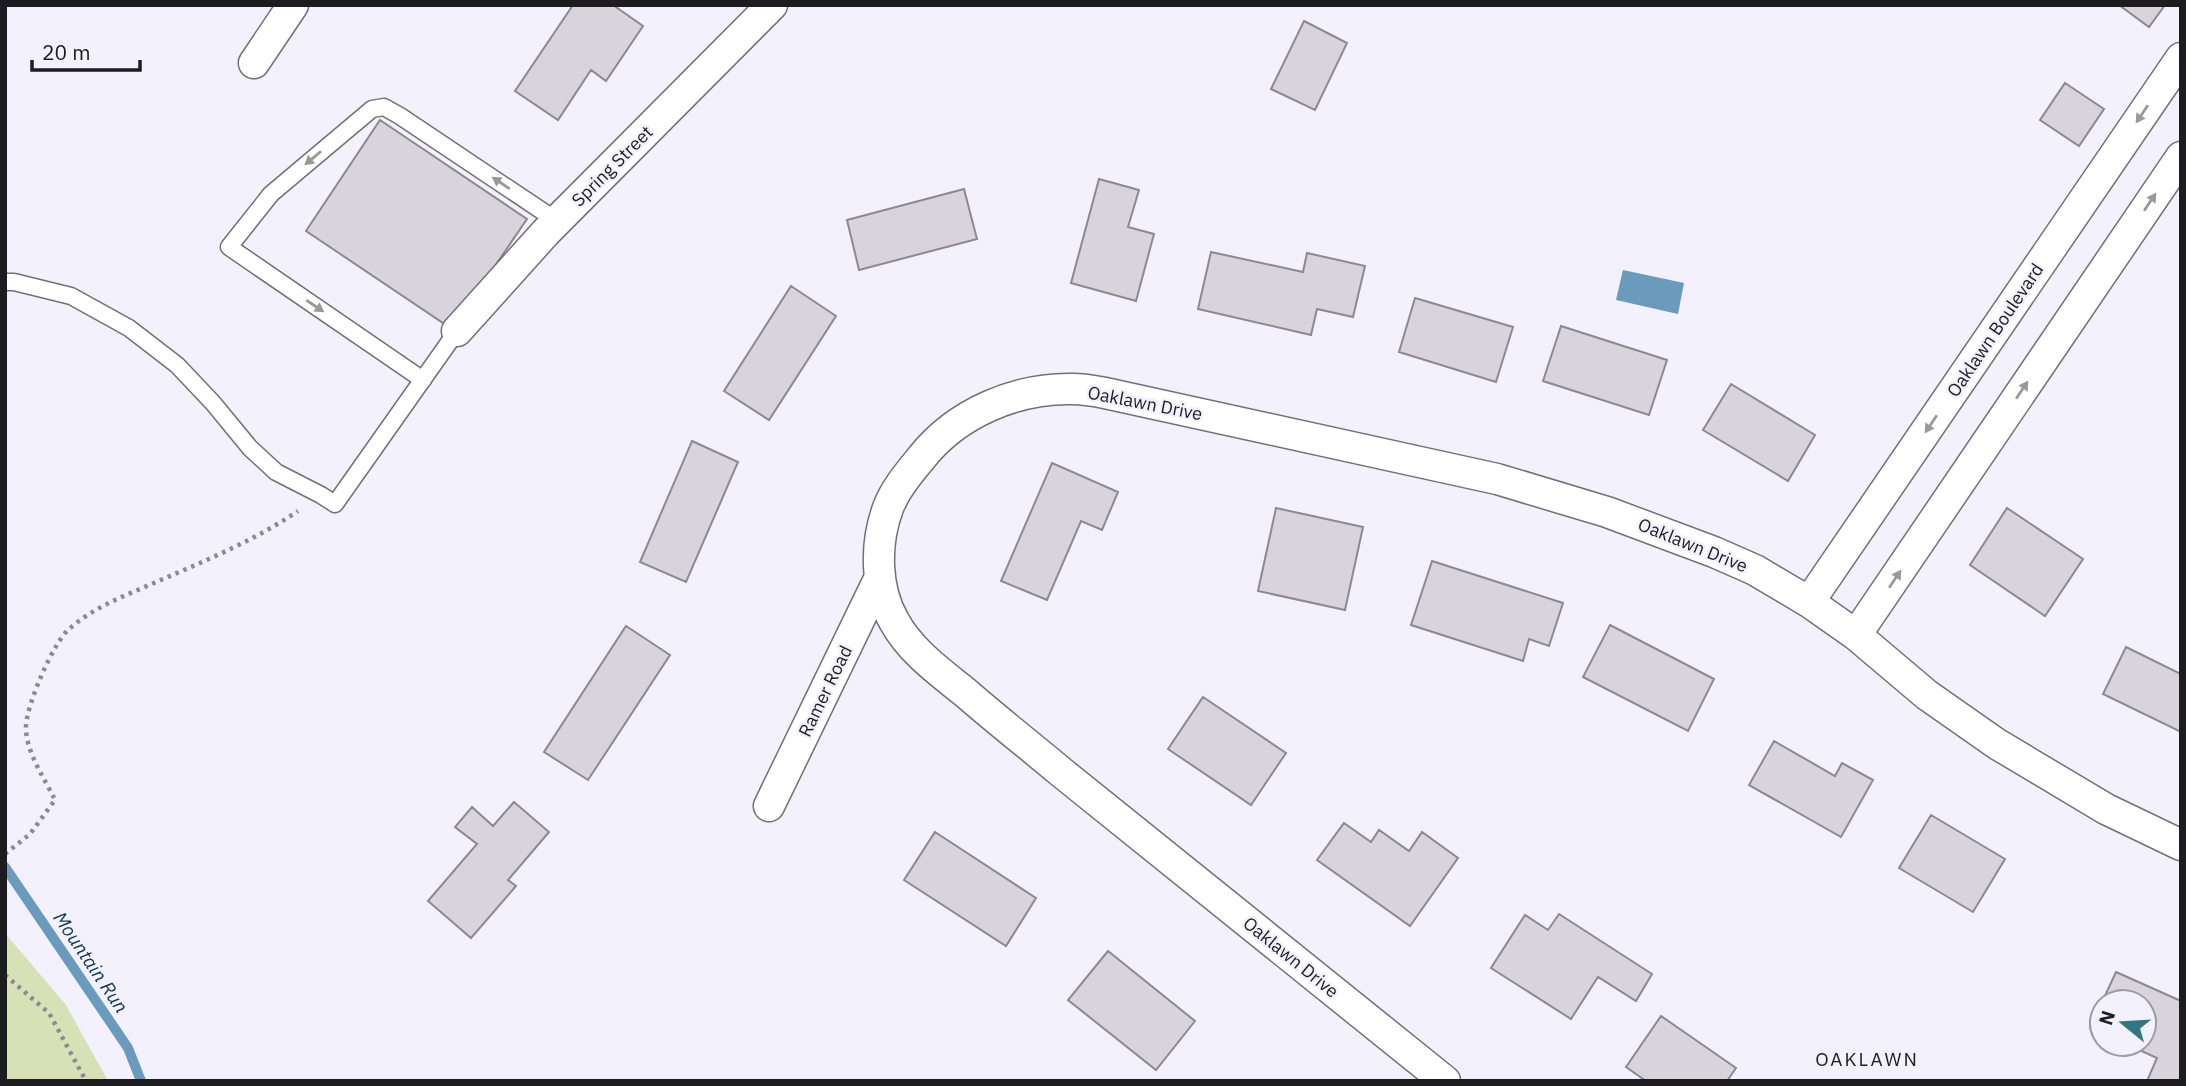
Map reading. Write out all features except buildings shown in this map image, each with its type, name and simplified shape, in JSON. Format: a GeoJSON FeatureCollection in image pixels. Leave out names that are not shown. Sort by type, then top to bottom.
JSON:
{"type":"FeatureCollection","features":[{"type":"Feature","properties":{"kind":"street"},"geometry":{"type":"LineString","coordinates":[[254,63],[293,5]]}},
{"type":"Feature","properties":{"kind":"street","name":"Spring Street"},"geometry":{"type":"LineString","coordinates":[[457,331],[557,221],[766,7]]}},
{"type":"Feature","properties":{"kind":"street","name":"Oaklawn Boulevard"},"geometry":{"type":"LineString","coordinates":[[1809,603],[2181,58]]}},
{"type":"Feature","properties":{"kind":"street"},"geometry":{"type":"LineString","coordinates":[[1856,635],[2181,157]]}},
{"type":"Feature","properties":{"kind":"street","name":"Oaklawn Drive"},"geometry":{"type":"LineString","coordinates":[[1445,1081],[911,648],[893,620],[885,601],[880,577],[880,540],[889,506],[905,478],[929,448],[960,422],[995,403],[1034,391],[1073,389],[1105,393],[1509,482],[1607,512],[1755,570],[1856,635],[1927,695],[1997,744],[2106,809],[2181,845]]}},
{"type":"Feature","properties":{"kind":"street","name":"Ramer Road"},"geometry":{"type":"LineString","coordinates":[[769,806],[880,577]]}},
{"type":"Feature","properties":{"kind":"lane"},"geometry":{"type":"LineString","coordinates":[[423,380],[229,247],[271,194],[372,109],[384,107],[557,221]]}},
{"type":"Feature","properties":{"kind":"lane"},"geometry":{"type":"LineString","coordinates":[[5,282],[71,296],[129,328],[177,365],[250,448],[276,472],[335,504],[457,331]]}},
{"type":"Feature","properties":{"kind":"path"},"geometry":{"type":"LineString","coordinates":[[5,854],[30,834],[55,800],[31,750],[26,726],[36,688],[52,653],[66,631],[97,608],[280,524],[321,495]]}},
{"type":"Feature","properties":{"kind":"path"},"geometry":{"type":"LineString","coordinates":[[5,975],[49,1013],[86,1081]]}},
{"type":"Feature","properties":{"kind":"green space"},"geometry":{"type":"Polygon","coordinates":[[[5,933],[66,1005],[108,1081],[5,1081],[5,933]]]}},
{"type":"Feature","properties":{"kind":"water"},"geometry":{"type":"Polygon","coordinates":[[[1623,270],[1684,283],[1678,314],[1616,300],[1623,270]]]}},
{"type":"Feature","properties":{"kind":"waterway","name":"Mountain Run"},"geometry":{"type":"LineString","coordinates":[[5,867],[128,1048],[141,1081]]}},
{"type":"Feature","properties":{"kind":"district","name":"OAKLAWN"},"geometry":{"type":"Point","coordinates":[1867,1059]}}]}
